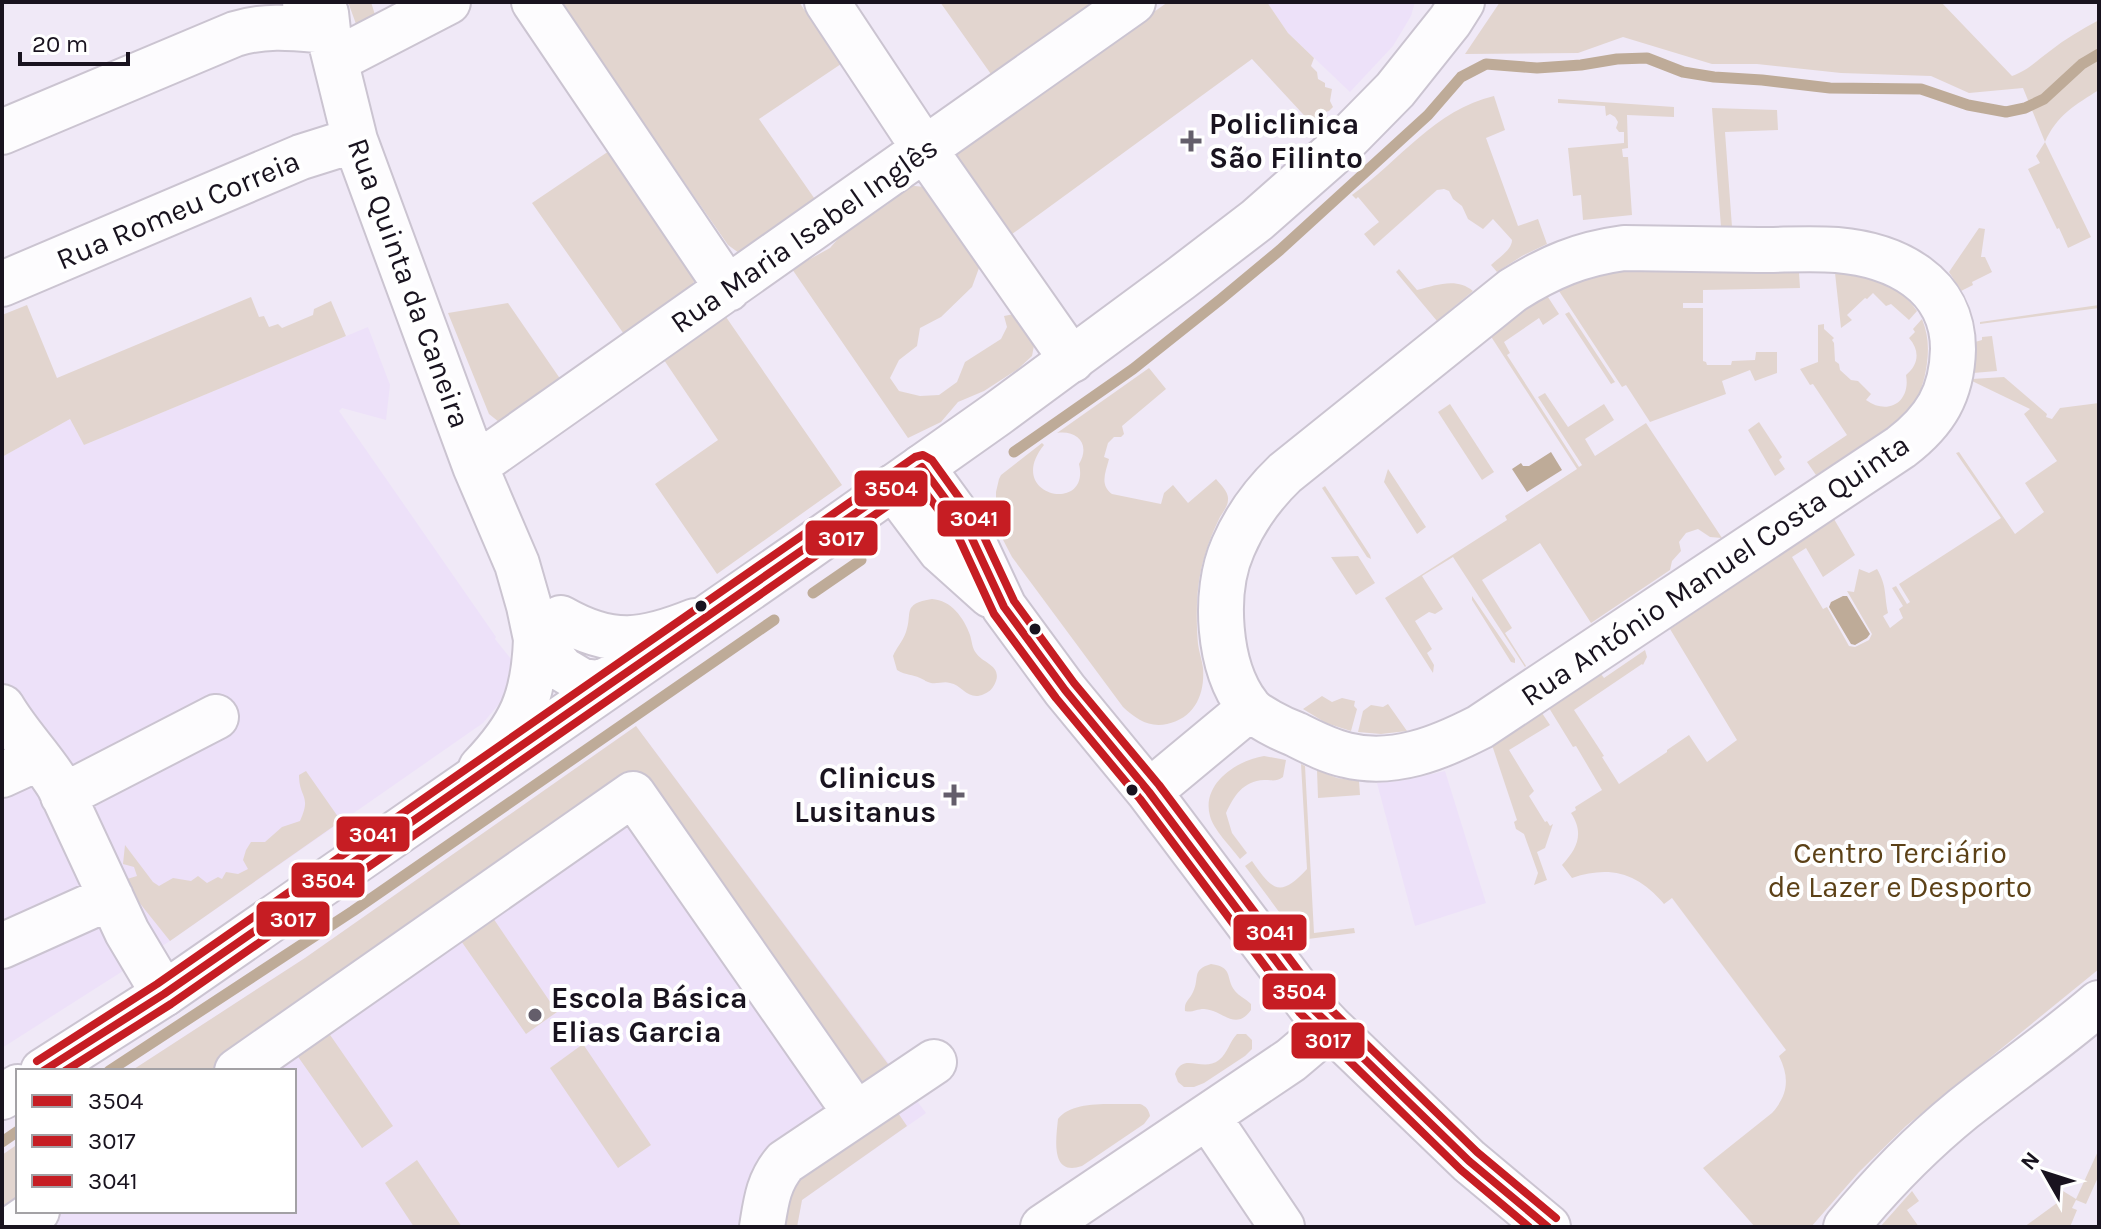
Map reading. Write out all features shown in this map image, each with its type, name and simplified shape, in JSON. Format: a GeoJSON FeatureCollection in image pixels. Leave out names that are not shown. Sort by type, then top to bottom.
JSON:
{"type":"FeatureCollection","features":[{"type":"Feature","properties":{"kind":"street"},"geometry":{"type":"LineString","coordinates":[[2,132],[258,27],[323,24],[448,2]]}},
{"type":"Feature","properties":{"kind":"street"},"geometry":{"type":"LineString","coordinates":[[534,2],[728,289]]}},
{"type":"Feature","properties":{"kind":"street"},"geometry":{"type":"LineString","coordinates":[[827,2],[925,150],[1072,360]]}},
{"type":"Feature","properties":{"kind":"street","name":"Rua Maria Isabel Inglês"},"geometry":{"type":"LineString","coordinates":[[475,466],[1133,2]]}},
{"type":"Feature","properties":{"kind":"street"},"geometry":{"type":"LineString","coordinates":[[46,1069],[164,994],[1072,360],[1257,220],[1332,154],[1395,90],[1462,2]]}},
{"type":"Feature","properties":{"kind":"street","name":"Rua Quinta da Caneira"},"geometry":{"type":"LineString","coordinates":[[323,24],[355,140],[475,466],[517,564],[529,606],[549,629],[562,669],[582,681]]}},
{"type":"Feature","properties":{"kind":"street","name":"Rua Romeu Correia"},"geometry":{"type":"LineString","coordinates":[[2,284],[301,157],[355,140]]}},
{"type":"Feature","properties":{"kind":"street","name":"Rua António Manuel Costa Quinta"},"geometry":{"type":"LineString","coordinates":[[1624,248],[1837,250],[1888,261],[1909,270],[1928,284],[1941,302],[1953,348],[1951,367],[1936,413],[1920,432],[1480,727],[1445,745],[1375,759],[1345,755],[1317,744],[1249,709],[1233,680],[1220,619],[1231,550],[1248,517],[1285,473],[1513,290],[1541,273],[1596,252],[1624,248]]}},
{"type":"Feature","properties":{"kind":"street"},"geometry":{"type":"LineString","coordinates":[[908,477],[941,551],[1004,607],[1065,690],[1149,792],[1291,982],[1330,1027],[1469,1161],[1548,1227]]}},
{"type":"Feature","properties":{"kind":"street"},"geometry":{"type":"LineString","coordinates":[[549,629],[579,629],[621,639],[642,638],[671,631],[708,615]]}},
{"type":"Feature","properties":{"kind":"street","name":"Rua Quinta da Caneira"},"geometry":{"type":"LineString","coordinates":[[441,802],[478,771],[515,727],[527,703],[535,665],[549,629]]}},
{"type":"Feature","properties":{"kind":"street"},"geometry":{"type":"LineString","coordinates":[[547,726],[571,705],[582,681],[600,683],[630,669]]}},
{"type":"Feature","properties":{"kind":"street"},"geometry":{"type":"LineString","coordinates":[[2,707],[25,742],[20,766],[50,771],[127,932],[164,994]]}},
{"type":"Feature","properties":{"kind":"street"},"geometry":{"type":"LineString","coordinates":[[1149,792],[1249,709]]}},
{"type":"Feature","properties":{"kind":"street"},"geometry":{"type":"LineString","coordinates":[[63,796],[216,717]]}},
{"type":"Feature","properties":{"kind":"street"},"geometry":{"type":"LineString","coordinates":[[240,1069],[633,794],[856,1114]]}},
{"type":"Feature","properties":{"kind":"street"},"geometry":{"type":"LineString","coordinates":[[2,946],[111,897]]}},
{"type":"Feature","properties":{"kind":"street"},"geometry":{"type":"LineString","coordinates":[[1846,1227],[1902,1164],[1963,1109],[2092,1025]]}},
{"type":"Feature","properties":{"kind":"street"},"geometry":{"type":"LineString","coordinates":[[1043,1227],[1291,1060],[1330,1027]]}},
{"type":"Feature","properties":{"kind":"street"},"geometry":{"type":"LineString","coordinates":[[762,1227],[769,1188],[774,1174],[785,1162],[934,1062]]}},
{"type":"Feature","properties":{"kind":"street"},"geometry":{"type":"LineString","coordinates":[[1208,1117],[1282,1227]]}},
{"type":"Feature","properties":{"kind":"street"},"geometry":{"type":"LineString","coordinates":[[14,1227],[34,1213]]}},
{"type":"Feature","properties":{"kind":"shaded area"},"geometry":{"type":"Polygon","coordinates":[[[1267,2],[1415,2],[1411,16],[1393,46],[1350,92],[1288,33],[1267,2]]]}},
{"type":"Feature","properties":{"kind":"shaded area"},"geometry":{"type":"Polygon","coordinates":[[[368,327],[390,385],[386,420],[342,408],[339,411],[515,664],[509,686],[483,723],[170,941],[2,1048],[2,457],[70,419],[84,445],[368,327]]]}},
{"type":"Feature","properties":{"kind":"shaded area"},"geometry":{"type":"Polygon","coordinates":[[[1551,452],[1562,470],[1527,492],[1512,469],[1521,463],[1529,466],[1551,452]]]}},
{"type":"Feature","properties":{"kind":"shaded area"},"geometry":{"type":"Polygon","coordinates":[[[1847,596],[1870,634],[1855,645],[1851,644],[1829,607],[1831,602],[1847,596]]]}},
{"type":"Feature","properties":{"kind":"shaded area","name":"Escola Básica Elias Garcia"},"geometry":{"type":"Polygon","coordinates":[[[636,726],[926,1113],[802,1200],[797,1227],[2,1227],[2,1155],[16,1145],[16,1213],[296,1213],[296,1069],[134,1069],[305,958],[636,726]]]}},
{"type":"Feature","properties":{"kind":"shaded area"},"geometry":{"type":"Polygon","coordinates":[[[1445,771],[1486,903],[1415,926],[1377,783],[1445,771]]]}},
{"type":"Feature","properties":{"kind":"green space"},"geometry":{"type":"Polygon","coordinates":[[[348,2],[371,2],[376,18],[365,25],[356,24],[348,2]]]}},
{"type":"Feature","properties":{"kind":"green space"},"geometry":{"type":"Polygon","coordinates":[[[561,2],[799,2],[841,64],[759,119],[819,205],[739,253],[728,245],[561,2]]]}},
{"type":"Feature","properties":{"kind":"green space"},"geometry":{"type":"Polygon","coordinates":[[[940,2],[1115,2],[993,77],[940,2]]]}},
{"type":"Feature","properties":{"kind":"green space"},"geometry":{"type":"Polygon","coordinates":[[[1168,2],[1267,2],[1288,33],[1314,58],[1311,66],[1317,72],[1318,79],[1325,83],[1325,87],[1332,89],[1330,101],[1333,107],[1325,112],[1328,118],[1321,128],[1314,126],[1252,59],[1008,237],[954,152],[1168,2]]]}},
{"type":"Feature","properties":{"kind":"green space"},"geometry":{"type":"Polygon","coordinates":[[[1500,2],[1941,2],[2012,76],[2099,20],[2099,90],[2061,118],[2045,142],[2023,88],[1969,93],[1931,76],[1841,73],[1757,64],[1712,64],[1623,37],[1578,53],[1465,54],[1500,2]]]}},
{"type":"Feature","properties":{"kind":"green space"},"geometry":{"type":"Polygon","coordinates":[[[1494,96],[1505,130],[1486,138],[1518,226],[1538,219],[1547,244],[1497,272],[1491,265],[1507,250],[1512,240],[1493,219],[1483,229],[1468,219],[1462,206],[1444,189],[1437,190],[1374,246],[1364,234],[1379,222],[1358,197],[1356,199],[1352,195],[1436,124],[1454,112],[1494,96]]]}},
{"type":"Feature","properties":{"kind":"green space"},"geometry":{"type":"Polygon","coordinates":[[[1558,99],[1674,107],[1674,117],[1627,115],[1628,148],[1622,149],[1623,157],[1628,157],[1632,215],[1583,220],[1581,195],[1573,196],[1568,148],[1624,143],[1624,132],[1616,128],[1618,122],[1615,117],[1610,114],[1606,116],[1605,106],[1558,103],[1558,99]]]}},
{"type":"Feature","properties":{"kind":"green space"},"geometry":{"type":"Polygon","coordinates":[[[1712,108],[1777,110],[1778,130],[1725,132],[1732,227],[1721,227],[1712,108]]]}},
{"type":"Feature","properties":{"kind":"green space"},"geometry":{"type":"Polygon","coordinates":[[[2045,142],[2091,237],[2068,248],[2028,169],[2040,163],[2036,156],[2045,142]]]}},
{"type":"Feature","properties":{"kind":"green space"},"geometry":{"type":"Polygon","coordinates":[[[612,149],[693,264],[695,280],[686,294],[626,337],[532,203],[612,149]]]}},
{"type":"Feature","properties":{"kind":"green space"},"geometry":{"type":"Polygon","coordinates":[[[905,185],[925,187],[973,249],[979,268],[972,287],[941,317],[920,328],[917,346],[899,360],[890,378],[899,391],[920,396],[939,395],[957,382],[965,362],[1001,339],[1007,327],[1004,316],[1014,314],[1035,340],[1032,356],[1018,369],[984,391],[958,402],[941,422],[908,438],[792,269],[830,248],[848,227],[888,204],[905,185]]]}},
{"type":"Feature","properties":{"kind":"green space"},"geometry":{"type":"Polygon","coordinates":[[[1979,228],[1985,229],[1981,257],[1985,257],[1992,272],[1961,291],[1949,272],[1979,228]]]}},
{"type":"Feature","properties":{"kind":"green space"},"geometry":{"type":"Polygon","coordinates":[[[1399,269],[1417,290],[1453,283],[1473,291],[1437,321],[1396,272],[1399,269]]]}},
{"type":"Feature","properties":{"kind":"green space"},"geometry":{"type":"Polygon","coordinates":[[[1604,272],[1799,273],[1800,288],[1703,290],[1703,303],[1683,303],[1683,308],[1703,308],[1703,361],[1707,365],[1731,365],[1732,361],[1755,360],[1756,352],[1777,352],[1777,373],[1755,381],[1750,370],[1722,381],[1726,394],[1650,422],[1626,385],[1622,387],[1557,288],[1604,272]]]}},
{"type":"Feature","properties":{"kind":"green space"},"geometry":{"type":"Polygon","coordinates":[[[1835,273],[1859,276],[1892,287],[1917,311],[1909,320],[1891,304],[1886,306],[1873,293],[1847,315],[1852,320],[1841,328],[1835,273]]]}},
{"type":"Feature","properties":{"kind":"green space"},"geometry":{"type":"Polygon","coordinates":[[[1546,294],[1559,314],[1543,325],[1539,318],[1504,342],[1510,353],[1507,355],[1579,467],[1582,465],[1538,397],[1545,393],[1568,427],[1604,404],[1614,420],[1585,439],[1595,456],[1646,423],[1722,538],[1710,537],[1698,529],[1686,533],[1679,542],[1681,551],[1672,561],[1670,570],[1591,623],[1540,543],[1482,580],[1512,628],[1505,633],[1525,667],[1453,557],[1422,576],[1443,609],[1435,614],[1429,612],[1415,621],[1432,649],[1427,653],[1434,665],[1433,673],[1385,598],[1507,520],[1505,516],[1577,469],[1490,335],[1546,294]]]}},
{"type":"Feature","properties":{"kind":"green space"},"geometry":{"type":"Polygon","coordinates":[[[251,297],[259,317],[264,316],[269,327],[278,324],[282,328],[313,315],[314,309],[331,301],[346,336],[84,445],[70,419],[2,457],[2,315],[27,305],[57,378],[251,297]]]}},
{"type":"Feature","properties":{"kind":"green space"},"geometry":{"type":"Polygon","coordinates":[[[508,303],[563,383],[499,422],[489,414],[448,313],[508,303]]]}},
{"type":"Feature","properties":{"kind":"green space"},"geometry":{"type":"Polygon","coordinates":[[[2099,305],[2099,308],[1980,324],[1980,322],[2099,305]]]}},
{"type":"Feature","properties":{"kind":"green space"},"geometry":{"type":"Polygon","coordinates":[[[1569,312],[1615,382],[1611,384],[1565,314],[1569,312]]]}},
{"type":"Feature","properties":{"kind":"green space"},"geometry":{"type":"Polygon","coordinates":[[[726,317],[842,485],[717,574],[655,484],[718,440],[664,360],[726,317]]]}},
{"type":"Feature","properties":{"kind":"green space"},"geometry":{"type":"Polygon","coordinates":[[[1922,319],[1928,341],[1927,363],[1913,405],[1878,436],[1816,475],[1807,462],[1847,435],[1800,369],[1818,362],[1818,325],[1824,324],[1824,329],[1834,338],[1835,361],[1840,370],[1871,394],[1866,400],[1882,407],[1896,404],[1905,393],[1906,375],[1914,367],[1916,357],[1915,347],[1909,338],[1922,319]]]}},
{"type":"Feature","properties":{"kind":"green space"},"geometry":{"type":"Polygon","coordinates":[[[1992,336],[1997,371],[1973,373],[1975,342],[1992,336]]]}},
{"type":"Feature","properties":{"kind":"green space"},"geometry":{"type":"Polygon","coordinates":[[[1149,368],[1166,389],[1122,426],[1124,434],[1121,437],[1114,437],[1108,443],[1104,457],[1109,459],[1104,478],[1108,490],[1112,494],[1161,504],[1164,493],[1173,485],[1188,503],[1216,479],[1228,497],[1209,543],[1199,579],[1197,626],[1203,665],[1200,696],[1185,716],[1160,725],[1143,722],[1123,707],[1012,557],[1000,534],[996,514],[996,492],[1001,475],[1042,443],[1044,445],[1034,463],[1034,477],[1040,487],[1062,494],[1073,490],[1079,480],[1083,445],[1076,436],[1057,433],[1149,368]]]}},
{"type":"Feature","properties":{"kind":"green space","name":"Centro Terciário de Lazer e Desporto"},"geometry":{"type":"Polygon","coordinates":[[[2004,377],[2047,414],[2046,417],[2052,419],[2060,408],[2099,403],[2099,969],[1906,1126],[1859,1172],[1811,1227],[1755,1227],[1703,1168],[1777,1106],[1786,1086],[1779,1056],[1786,1050],[1672,898],[1664,904],[1644,885],[1622,874],[1599,872],[1572,878],[1562,865],[1572,853],[1577,840],[1577,827],[1571,813],[1576,810],[1575,807],[1602,790],[1549,708],[1601,674],[1604,678],[1645,650],[1647,657],[1643,665],[1574,710],[1619,784],[1689,735],[1707,762],[1737,740],[1670,629],[1834,519],[1855,555],[1823,577],[1806,548],[1792,557],[1823,609],[1827,607],[1849,646],[1855,647],[1869,640],[1872,634],[1847,591],[1854,592],[1859,569],[1869,573],[1877,569],[1884,585],[1888,613],[1883,616],[1890,628],[1903,618],[1899,609],[1903,606],[1892,588],[1896,586],[1907,604],[1910,602],[1899,584],[2001,518],[1956,453],[1959,452],[2015,534],[2044,512],[2025,483],[2057,461],[2024,414],[2030,409],[1972,381],[2004,377]]]}},
{"type":"Feature","properties":{"kind":"green space"},"geometry":{"type":"Polygon","coordinates":[[[1450,404],[1494,472],[1482,480],[1438,412],[1450,404]]]}},
{"type":"Feature","properties":{"kind":"green space"},"geometry":{"type":"Polygon","coordinates":[[[1759,422],[1782,457],[1779,460],[1785,469],[1775,476],[1748,430],[1759,422]]]}},
{"type":"Feature","properties":{"kind":"green space"},"geometry":{"type":"Polygon","coordinates":[[[1388,469],[1426,527],[1417,534],[1384,482],[1388,469]]]}},
{"type":"Feature","properties":{"kind":"green space"},"geometry":{"type":"Polygon","coordinates":[[[1325,486],[1370,555],[1371,559],[1322,488],[1325,486]]]}},
{"type":"Feature","properties":{"kind":"green space"},"geometry":{"type":"Polygon","coordinates":[[[1358,556],[1375,583],[1356,595],[1331,557],[1358,556]]]}},
{"type":"Feature","properties":{"kind":"green space"},"geometry":{"type":"Polygon","coordinates":[[[1472,596],[1515,659],[1515,663],[1511,662],[1472,596]]]}},
{"type":"Feature","properties":{"kind":"green space"},"geometry":{"type":"Polygon","coordinates":[[[932,599],[956,611],[975,651],[995,670],[996,680],[986,693],[974,696],[954,684],[931,683],[897,670],[893,656],[906,632],[910,610],[922,601],[932,599]]]}},
{"type":"Feature","properties":{"kind":"green space"},"geometry":{"type":"Polygon","coordinates":[[[1322,696],[1332,702],[1342,698],[1355,701],[1357,709],[1351,731],[1326,723],[1303,709],[1322,696]]]}},
{"type":"Feature","properties":{"kind":"green space"},"geometry":{"type":"Polygon","coordinates":[[[1388,704],[1407,731],[1381,734],[1358,732],[1363,711],[1371,705],[1383,707],[1388,704]]]}},
{"type":"Feature","properties":{"kind":"green space"},"geometry":{"type":"Polygon","coordinates":[[[1542,713],[1550,725],[1509,750],[1534,791],[1529,796],[1545,822],[1550,826],[1553,824],[1545,848],[1537,852],[1547,880],[1534,885],[1538,873],[1524,834],[1516,829],[1514,822],[1517,820],[1492,745],[1542,713]]]}},
{"type":"Feature","properties":{"kind":"green space"},"geometry":{"type":"Polygon","coordinates":[[[636,726],[894,1072],[866,1094],[636,776],[216,1069],[134,1069],[305,958],[636,726]]]}},
{"type":"Feature","properties":{"kind":"green space"},"geometry":{"type":"Polygon","coordinates":[[[1264,756],[1286,760],[1283,777],[1245,786],[1226,813],[1232,833],[1247,853],[1240,859],[1212,821],[1211,794],[1216,784],[1233,768],[1264,756]]]}},
{"type":"Feature","properties":{"kind":"green space"},"geometry":{"type":"Polygon","coordinates":[[[1301,764],[1305,766],[1314,933],[1354,928],[1355,933],[1300,940],[1245,866],[1252,861],[1277,887],[1290,884],[1307,869],[1301,764]]]}},
{"type":"Feature","properties":{"kind":"green space"},"geometry":{"type":"Polygon","coordinates":[[[1317,770],[1337,778],[1359,781],[1360,795],[1318,798],[1317,770]]]}},
{"type":"Feature","properties":{"kind":"green space"},"geometry":{"type":"Polygon","coordinates":[[[306,771],[341,821],[170,941],[134,896],[127,879],[137,876],[134,867],[123,864],[125,845],[159,886],[173,878],[191,881],[198,876],[207,883],[218,877],[222,879],[226,872],[238,874],[248,869],[243,860],[251,842],[265,842],[282,827],[300,821],[305,801],[299,775],[306,771]]]}},
{"type":"Feature","properties":{"kind":"green space"},"geometry":{"type":"Polygon","coordinates":[[[491,915],[557,1012],[526,1034],[459,938],[491,915]]]}},
{"type":"Feature","properties":{"kind":"green space"},"geometry":{"type":"Polygon","coordinates":[[[1211,964],[1226,970],[1235,991],[1251,1004],[1251,1010],[1240,1019],[1234,1020],[1211,1010],[1185,1011],[1198,972],[1211,964]]]}},
{"type":"Feature","properties":{"kind":"green space"},"geometry":{"type":"Polygon","coordinates":[[[326,1029],[393,1126],[362,1148],[294,1051],[326,1029]]]}},
{"type":"Feature","properties":{"kind":"green space"},"geometry":{"type":"Polygon","coordinates":[[[1237,1034],[1246,1034],[1252,1040],[1252,1049],[1245,1056],[1194,1087],[1184,1087],[1178,1082],[1175,1074],[1178,1067],[1219,1060],[1237,1034]]]}},
{"type":"Feature","properties":{"kind":"green space"},"geometry":{"type":"Polygon","coordinates":[[[583,1044],[651,1145],[618,1168],[550,1068],[583,1044]]]}},
{"type":"Feature","properties":{"kind":"green space"},"geometry":{"type":"Polygon","coordinates":[[[892,1104],[907,1126],[802,1200],[797,1227],[773,1227],[778,1195],[892,1104]]]}},
{"type":"Feature","properties":{"kind":"green space"},"geometry":{"type":"Polygon","coordinates":[[[1096,1104],[1140,1104],[1147,1108],[1150,1116],[1144,1124],[1082,1166],[1072,1168],[1060,1161],[1056,1146],[1057,1127],[1058,1119],[1065,1113],[1073,1108],[1096,1104]]]}},
{"type":"Feature","properties":{"kind":"green space"},"geometry":{"type":"Polygon","coordinates":[[[16,1145],[16,1208],[2,1218],[2,1155],[16,1145]]]}},
{"type":"Feature","properties":{"kind":"green space"},"geometry":{"type":"Polygon","coordinates":[[[2099,1149],[2099,1175],[2086,1204],[2076,1200],[2072,1208],[2077,1210],[2070,1227],[2024,1227],[2057,1203],[2063,1191],[2076,1199],[2099,1149]]]}},
{"type":"Feature","properties":{"kind":"green space"},"geometry":{"type":"Polygon","coordinates":[[[417,1160],[462,1227],[414,1227],[385,1183],[417,1160]]]}},
{"type":"Feature","properties":{"kind":"green space"},"geometry":{"type":"Polygon","coordinates":[[[1912,1191],[1919,1201],[1907,1210],[1919,1227],[1880,1227],[1912,1191]]]}},
{"type":"Feature","properties":{"kind":"waterway"},"geometry":{"type":"LineString","coordinates":[[1014,452],[1133,369],[1221,299],[1280,250],[1428,115],[1461,77],[1486,64],[1537,68],[1647,58],[1683,72],[1714,77],[1830,88],[1921,89],[1968,105],[2006,112],[2044,99],[2082,64],[2099,54]]}},
{"type":"Feature","properties":{"kind":"waterway"},"geometry":{"type":"LineString","coordinates":[[813,593],[861,560]]}},
{"type":"Feature","properties":{"kind":"waterway"},"geometry":{"type":"LineString","coordinates":[[112,1069],[353,911],[774,620]]}},
{"type":"Feature","properties":{"kind":"waterway"},"geometry":{"type":"LineString","coordinates":[[2,1142],[16,1132]]}},
{"type":"Feature","properties":{"kind":"transit line","name":"3041"},"geometry":{"type":"LineString","coordinates":[[37,1061],[157,984],[915,457],[923,455],[932,460],[978,524],[1014,601],[1074,683],[1159,785],[1319,998],[1477,1152],[1556,1218]]}},
{"type":"Feature","properties":{"kind":"transit line","name":"3504"},"geometry":{"type":"LineString","coordinates":[[46,1069],[164,994],[922,467],[968,530],[1004,607],[1065,690],[1149,792],[1310,1006],[1469,1161],[1548,1227]]}},
{"type":"Feature","properties":{"kind":"transit line","name":"3017"},"geometry":{"type":"LineString","coordinates":[[68,1069],[171,1004],[919,484],[958,536],[994,614],[1056,698],[1140,799],[1300,1013],[1461,1170],[1529,1227]]}},
{"type":"Feature","properties":{"kind":"place","name":"Policlinica São Filinto"},"geometry":{"type":"Point","coordinates":[1191,141]}},
{"type":"Feature","properties":{"kind":"place","name":"Clinicus Lusitanus"},"geometry":{"type":"Point","coordinates":[954,795]}},
{"type":"Feature","properties":{"kind":"place","name":"Escola Básica Elias Garcia"},"geometry":{"type":"Point","coordinates":[535,1015]}}]}
